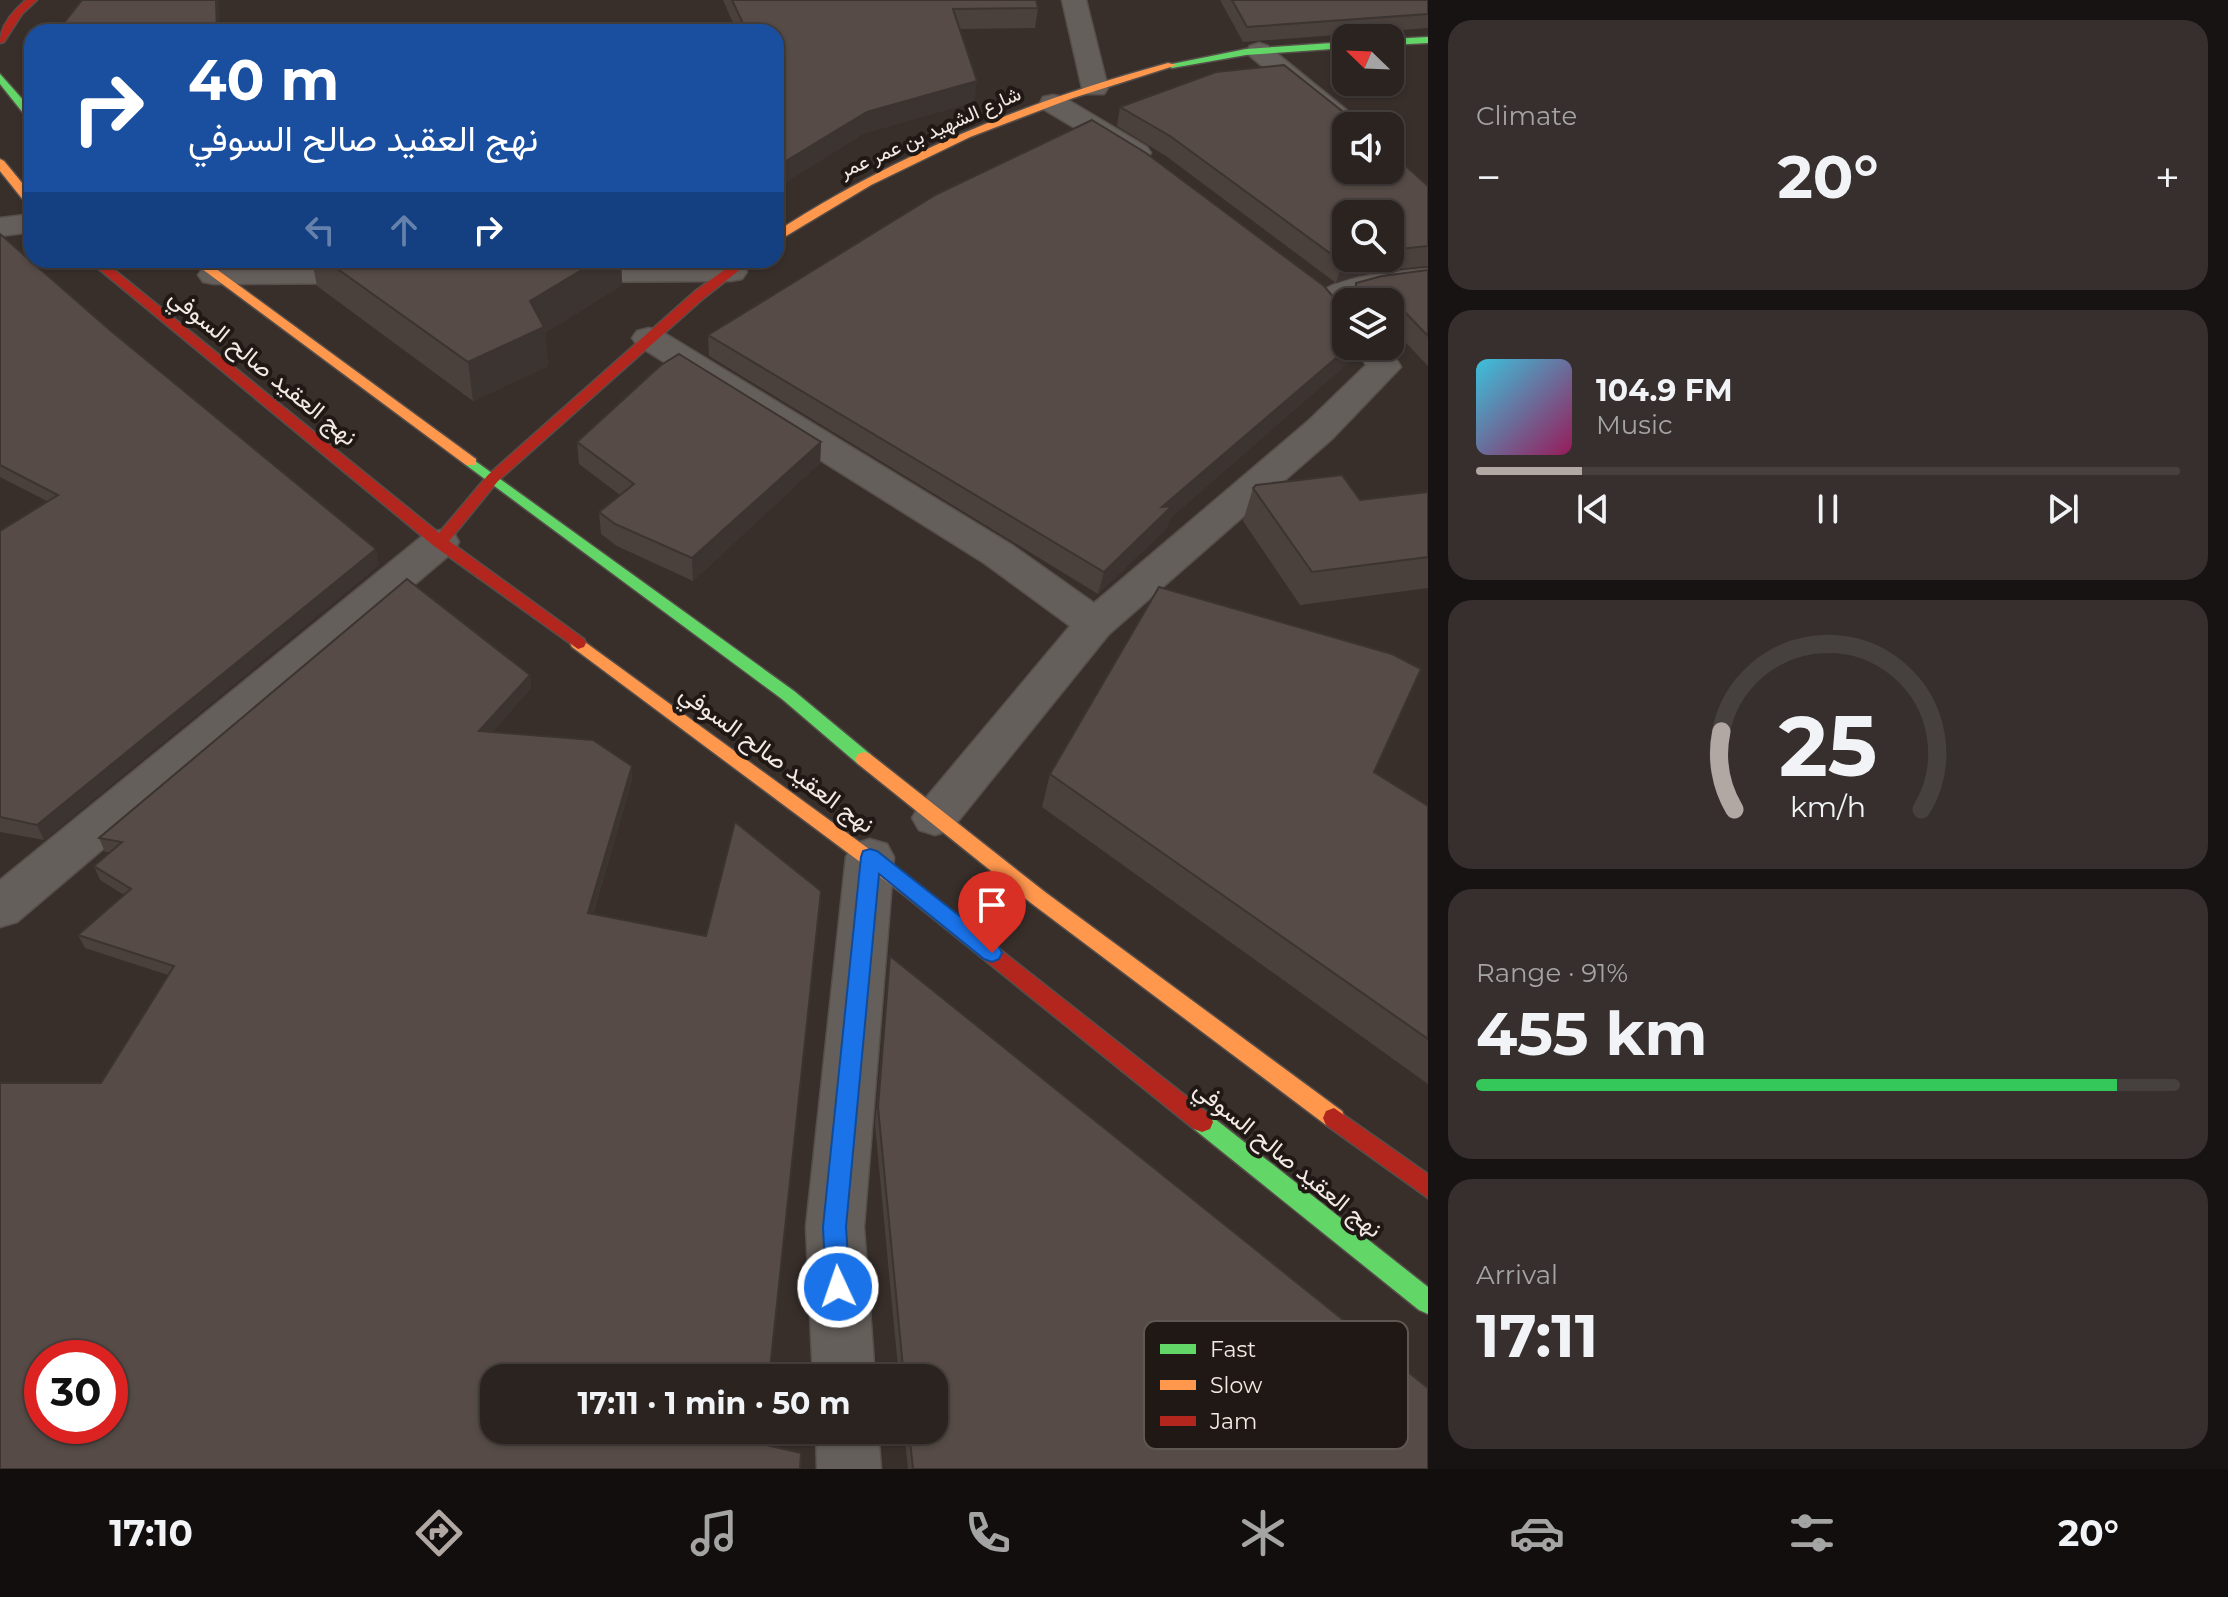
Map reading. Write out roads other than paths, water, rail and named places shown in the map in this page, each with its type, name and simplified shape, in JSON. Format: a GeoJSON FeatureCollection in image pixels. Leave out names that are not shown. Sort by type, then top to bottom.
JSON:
{"type":"FeatureCollection","features":[{"type":"Feature","properties":{"kind":"main road"},"geometry":{"type":"LineString","coordinates":[[0,40],[18,12],[32,0]]}},
{"type":"Feature","properties":{"kind":"main road"},"geometry":{"type":"LineString","coordinates":[[1404,41],[1428,40]]}},
{"type":"Feature","properties":{"kind":"main road","name":"شارع الشهيد بن عمر عمر"},"geometry":{"type":"LineString","coordinates":[[784,232],[812,210],[914,159],[992,124],[1095,88],[1210,57],[1332,46]]}},
{"type":"Feature","properties":{"kind":"main road"},"geometry":{"type":"LineString","coordinates":[[0,77],[24,108]]}},
{"type":"Feature","properties":{"kind":"main road"},"geometry":{"type":"LineString","coordinates":[[0,163],[24,193]]}},
{"type":"Feature","properties":{"kind":"main road","name":"نهج العقيد صالح السوفي"},"geometry":{"type":"LineString","coordinates":[[104,268],[440,542],[870,857],[1428,1302]]}},
{"type":"Feature","properties":{"kind":"main road","name":"نهج العقيد صالح السوفي"},"geometry":{"type":"LineString","coordinates":[[206,268],[788,695],[935,818],[1136,974],[1428,1187]]}},
{"type":"Feature","properties":{"kind":"main road"},"geometry":{"type":"LineString","coordinates":[[440,542],[493,478],[649,338],[736,268]]}},
{"type":"Feature","properties":{"kind":"street"},"geometry":{"type":"LineString","coordinates":[[1074,0],[1095,88]]}},
{"type":"Feature","properties":{"kind":"street"},"geometry":{"type":"LineString","coordinates":[[1259,51],[1335,112]]}},
{"type":"Feature","properties":{"kind":"street"},"geometry":{"type":"LineString","coordinates":[[1053,103],[1154,164]]}},
{"type":"Feature","properties":{"kind":"street"},"geometry":{"type":"LineString","coordinates":[[0,227],[24,224]]}},
{"type":"Feature","properties":{"kind":"street"},"geometry":{"type":"LineString","coordinates":[[238,268],[404,273]]}},
{"type":"Feature","properties":{"kind":"street"},"geometry":{"type":"LineString","coordinates":[[530,273],[630,268]]}},
{"type":"Feature","properties":{"kind":"street"},"geometry":{"type":"LineString","coordinates":[[1327,298],[1369,285],[1428,278]]}},
{"type":"Feature","properties":{"kind":"street"},"geometry":{"type":"LineString","coordinates":[[649,338],[998,554],[1095,624]]}},
{"type":"Feature","properties":{"kind":"street"},"geometry":{"type":"LineString","coordinates":[[935,818],[1095,624],[1320,430],[1384,367],[1380,360]]}},
{"type":"Feature","properties":{"kind":"street"},"geometry":{"type":"LineString","coordinates":[[0,908],[60,854],[440,542]]}},
{"type":"Feature","properties":{"kind":"street"},"geometry":{"type":"LineString","coordinates":[[843,1364],[835,1227],[870,857]]}},
{"type":"Feature","properties":{"kind":"street"},"geometry":{"type":"LineString","coordinates":[[848,1444],[849,1469]]}}]}
